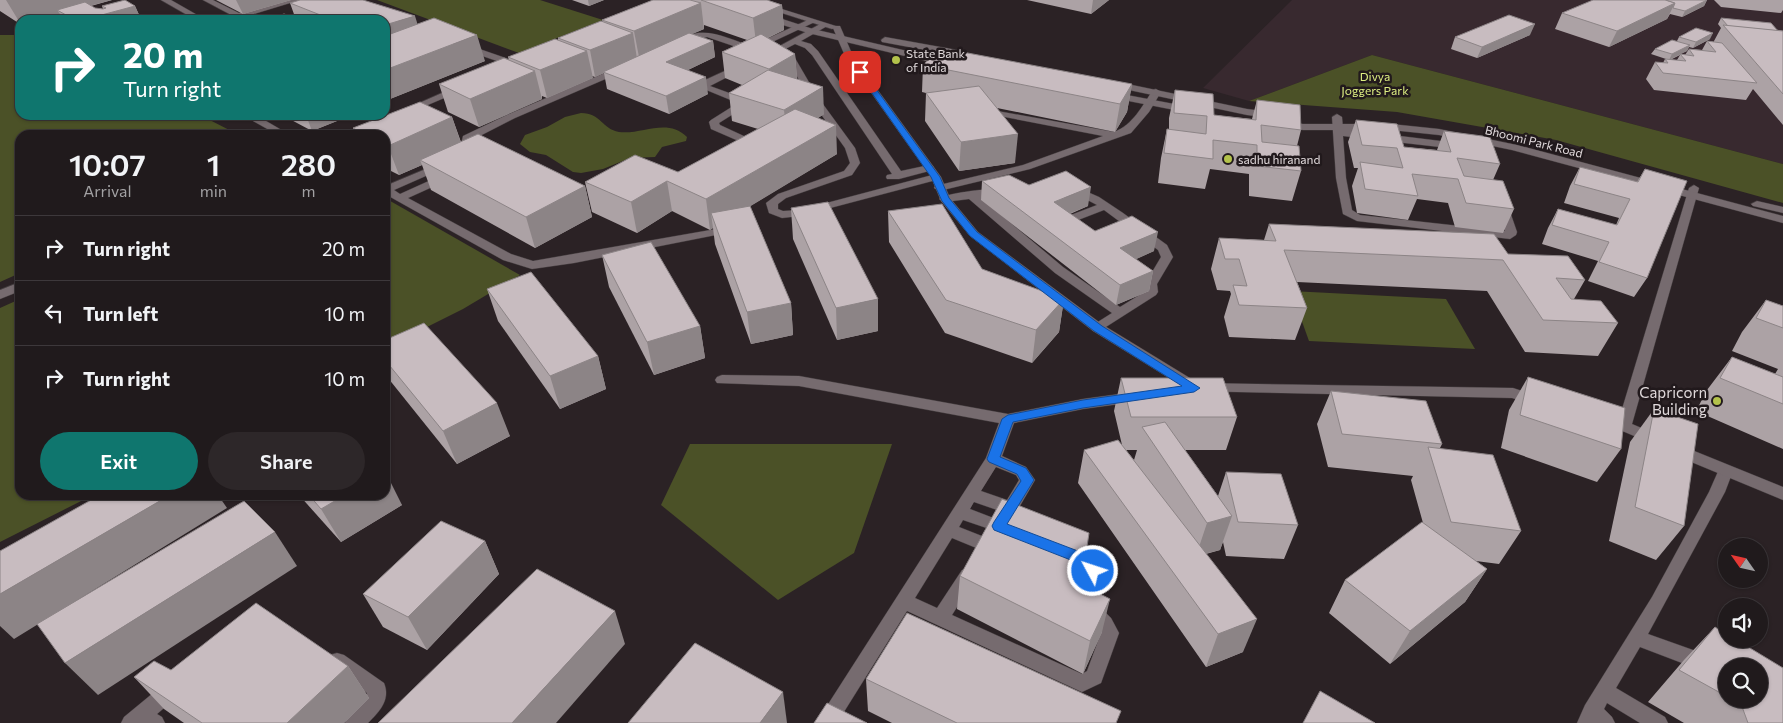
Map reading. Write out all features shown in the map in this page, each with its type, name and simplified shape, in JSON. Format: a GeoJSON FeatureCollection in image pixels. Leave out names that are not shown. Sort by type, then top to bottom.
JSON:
{"type":"FeatureCollection","features":[{"type":"Feature","properties":{"kind":"street"},"geometry":{"type":"LineString","coordinates":[[165,0],[193,15]]}},
{"type":"Feature","properties":{"kind":"street"},"geometry":{"type":"LineString","coordinates":[[207,0],[238,15],[244,15],[296,0]]}},
{"type":"Feature","properties":{"kind":"street"},"geometry":{"type":"LineString","coordinates":[[741,3],[812,26],[956,65]]}},
{"type":"Feature","properties":{"kind":"street"},"geometry":{"type":"LineString","coordinates":[[741,3],[798,27]]}},
{"type":"Feature","properties":{"kind":"street"},"geometry":{"type":"LineString","coordinates":[[270,15],[302,7]]}},
{"type":"Feature","properties":{"kind":"street"},"geometry":{"type":"LineString","coordinates":[[751,49],[798,27],[825,25],[839,32],[965,55]]}},
{"type":"Feature","properties":{"kind":"street"},"geometry":{"type":"LineString","coordinates":[[750,156],[758,151],[758,145],[715,127],[714,122],[743,104],[740,100],[704,87],[708,82],[794,41],[812,26]]}},
{"type":"Feature","properties":{"kind":"street"},"geometry":{"type":"LineString","coordinates":[[839,32],[849,56],[935,178],[945,199],[974,234],[1098,328],[1194,388]]}},
{"type":"Feature","properties":{"kind":"street"},"geometry":{"type":"LineString","coordinates":[[676,45],[701,34],[708,34],[751,49],[758,59]]}},
{"type":"Feature","properties":{"kind":"street"},"geometry":{"type":"LineString","coordinates":[[794,41],[808,46],[815,53],[895,177],[935,178]]}},
{"type":"Feature","properties":{"kind":"street"},"geometry":{"type":"LineString","coordinates":[[456,44],[521,63],[499,72]]}},
{"type":"Feature","properties":{"kind":"street"},"geometry":{"type":"LineString","coordinates":[[788,53],[813,96],[850,148],[855,163],[848,174],[782,196],[772,203],[774,211],[782,215],[800,214],[935,178],[1023,163],[1127,131],[1153,97],[1099,81]]}},
{"type":"Feature","properties":{"kind":"street"},"geometry":{"type":"LineString","coordinates":[[477,163],[485,159],[465,148],[467,138],[512,116],[635,63]]}},
{"type":"Feature","properties":{"kind":"street"},"geometry":{"type":"LineString","coordinates":[[401,113],[472,83]]}},
{"type":"Feature","properties":{"kind":"street","name":"Bhoomi Park Road"},"geometry":{"type":"LineString","coordinates":[[1103,93],[1153,97],[1303,126],[1338,125],[1440,129],[1482,137],[1693,191],[1783,220]]}},
{"type":"Feature","properties":{"kind":"street"},"geometry":{"type":"LineString","coordinates":[[990,123],[974,108],[1113,136]]}},
{"type":"Feature","properties":{"kind":"street"},"geometry":{"type":"LineString","coordinates":[[258,120],[276,130]]}},
{"type":"Feature","properties":{"kind":"street"},"geometry":{"type":"LineString","coordinates":[[360,130],[383,120]]}},
{"type":"Feature","properties":{"kind":"street"},"geometry":{"type":"LineString","coordinates":[[1482,137],[1482,149],[1338,125],[1341,178],[1347,212],[1357,218],[1510,235],[1511,232],[1498,195]]}},
{"type":"Feature","properties":{"kind":"street"},"geometry":{"type":"LineString","coordinates":[[390,188],[471,152]]}},
{"type":"Feature","properties":{"kind":"street"},"geometry":{"type":"LineString","coordinates":[[400,198],[460,171]]}},
{"type":"Feature","properties":{"kind":"street"},"geometry":{"type":"LineString","coordinates":[[1061,187],[1082,192],[1105,206],[1133,231],[1163,248],[1167,257],[1151,284],[1152,292],[1098,328]]}},
{"type":"Feature","properties":{"kind":"street"},"geometry":{"type":"LineString","coordinates":[[945,199],[1007,191]]}},
{"type":"Feature","properties":{"kind":"street"},"geometry":{"type":"LineString","coordinates":[[1624,426],[1693,191],[1783,210]]}},
{"type":"Feature","properties":{"kind":"street"},"geometry":{"type":"LineString","coordinates":[[390,192],[507,257],[532,265],[574,259],[716,232]]}},
{"type":"Feature","properties":{"kind":"street"},"geometry":{"type":"LineString","coordinates":[[971,195],[1059,270],[1120,313]]}},
{"type":"Feature","properties":{"kind":"street"},"geometry":{"type":"LineString","coordinates":[[1083,235],[1067,224],[1067,220],[1105,206]]}},
{"type":"Feature","properties":{"kind":"street"},"geometry":{"type":"LineString","coordinates":[[0,295],[15,288]]}},
{"type":"Feature","properties":{"kind":"street"},"geometry":{"type":"LineString","coordinates":[[722,380],[799,381],[1008,419],[1083,404],[1148,395]]}},
{"type":"Feature","properties":{"kind":"street"},"geometry":{"type":"LineString","coordinates":[[1176,391],[1194,388],[1513,393],[1550,404]]}},
{"type":"Feature","properties":{"kind":"street"},"geometry":{"type":"LineString","coordinates":[[1587,415],[1624,426],[1725,471],[1783,494]]}},
{"type":"Feature","properties":{"kind":"street"},"geometry":{"type":"LineString","coordinates":[[826,723],[993,459],[1008,419]]}},
{"type":"Feature","properties":{"kind":"street"},"geometry":{"type":"LineString","coordinates":[[941,618],[1028,480],[1021,471],[993,459]]}},
{"type":"Feature","properties":{"kind":"street"},"geometry":{"type":"LineString","coordinates":[[1595,719],[1604,691],[1658,602],[1717,492],[1725,471]]}},
{"type":"Feature","properties":{"kind":"street"},"geometry":{"type":"LineString","coordinates":[[971,494],[1010,508]]}},
{"type":"Feature","properties":{"kind":"street"},"geometry":{"type":"LineString","coordinates":[[959,512],[1025,536]]}},
{"type":"Feature","properties":{"kind":"street"},"geometry":{"type":"LineString","coordinates":[[948,530],[986,545]]}},
{"type":"Feature","properties":{"kind":"street"},"geometry":{"type":"LineString","coordinates":[[903,601],[1082,682],[1094,677],[1110,633],[1105,622],[1087,606],[1093,571],[1086,560],[1051,547]]}},
{"type":"Feature","properties":{"kind":"street"},"geometry":{"type":"LineString","coordinates":[[1636,637],[1676,654],[1686,656],[1718,675]]}},
{"type":"Feature","properties":{"kind":"street"},"geometry":{"type":"LineString","coordinates":[[324,652],[377,689],[375,703],[355,723]]}},
{"type":"Feature","properties":{"kind":"street"},"geometry":{"type":"LineString","coordinates":[[142,720],[185,680]]}},
{"type":"Feature","properties":{"kind":"street"},"geometry":{"type":"LineString","coordinates":[[1604,691],[1658,723]]}},
{"type":"Feature","properties":{"kind":"shaded area"},"geometry":{"type":"Polygon","coordinates":[[[1292,0],[1783,0],[1783,164],[1372,55],[1249,101],[1203,88],[1292,0]]]}},
{"type":"Feature","properties":{"kind":"green space"},"geometry":{"type":"Polygon","coordinates":[[[377,0],[540,0],[603,20],[519,53],[377,0]]]}},
{"type":"Feature","properties":{"kind":"green space"},"geometry":{"type":"Polygon","coordinates":[[[0,35],[15,35],[15,120],[210,120],[229,130],[15,130],[15,275],[0,282],[0,35]]]}},
{"type":"Feature","properties":{"kind":"green space","name":"Divya Joggers Park"},"geometry":{"type":"Polygon","coordinates":[[[1372,55],[1783,164],[1783,203],[1556,140],[1397,112],[1249,101],[1372,55]]]}},
{"type":"Feature","properties":{"kind":"green space"},"geometry":{"type":"Polygon","coordinates":[[[581,113],[597,118],[609,128],[619,132],[663,127],[679,131],[687,137],[686,141],[662,147],[655,157],[630,158],[603,169],[581,173],[573,172],[546,155],[530,152],[520,144],[525,135],[547,127],[565,117],[581,113]]]}},
{"type":"Feature","properties":{"kind":"green space"},"geometry":{"type":"Polygon","coordinates":[[[390,201],[520,275],[463,309],[390,346],[390,201]]]}},
{"type":"Feature","properties":{"kind":"green space"},"geometry":{"type":"Polygon","coordinates":[[[1291,291],[1446,299],[1475,349],[1309,341],[1291,291]]]}},
{"type":"Feature","properties":{"kind":"green space"},"geometry":{"type":"Polygon","coordinates":[[[15,301],[15,500],[83,500],[0,542],[0,308],[15,301]]]}},
{"type":"Feature","properties":{"kind":"green space"},"geometry":{"type":"Polygon","coordinates":[[[690,444],[892,444],[854,553],[778,600],[661,505],[690,444]]]}},
{"type":"Feature","properties":{"kind":"building"},"geometry":{"type":"Polygon","coordinates":[[[125,0],[135,6],[102,15],[66,15],[57,10],[85,2],[95,8],[106,8],[102,6],[125,0]]]}},
{"type":"Feature","properties":{"kind":"building"},"geometry":{"type":"Polygon","coordinates":[[[300,0],[363,0],[415,16],[390,24],[390,15],[320,15],[290,3],[300,0]]]}},
{"type":"Feature","properties":{"kind":"building"},"geometry":{"type":"Polygon","coordinates":[[[653,0],[690,0],[701,3],[634,31],[602,20],[653,0]]]}},
{"type":"Feature","properties":{"kind":"building"},"geometry":{"type":"Polygon","coordinates":[[[701,0],[767,0],[782,5],[753,18],[701,0]]]}},
{"type":"Feature","properties":{"kind":"building"},"geometry":{"type":"Polygon","coordinates":[[[1593,0],[1665,0],[1675,3],[1617,31],[1562,13],[1593,0]]]}},
{"type":"Feature","properties":{"kind":"building"},"geometry":{"type":"Polygon","coordinates":[[[1666,0],[1707,0],[1685,11],[1673,8],[1675,3],[1666,0]]]}},
{"type":"Feature","properties":{"kind":"building"},"geometry":{"type":"Polygon","coordinates":[[[1509,15],[1535,24],[1482,47],[1455,37],[1509,15]]]}},
{"type":"Feature","properties":{"kind":"building"},"geometry":{"type":"Polygon","coordinates":[[[434,18],[477,35],[390,68],[390,34],[434,18]]]}},
{"type":"Feature","properties":{"kind":"building"},"geometry":{"type":"Polygon","coordinates":[[[1721,18],[1771,23],[1778,31],[1728,26],[1721,18]]]}},
{"type":"Feature","properties":{"kind":"building"},"geometry":{"type":"Polygon","coordinates":[[[601,21],[633,33],[590,50],[558,38],[601,21]]]}},
{"type":"Feature","properties":{"kind":"building"},"geometry":{"type":"Polygon","coordinates":[[[1723,25],[1783,31],[1783,94],[1723,25]]]}},
{"type":"Feature","properties":{"kind":"building"},"geometry":{"type":"Polygon","coordinates":[[[1696,28],[1713,33],[1696,42],[1679,37],[1696,28]]]}},
{"type":"Feature","properties":{"kind":"building"},"geometry":{"type":"Polygon","coordinates":[[[689,33],[713,41],[666,62],[706,77],[666,96],[603,72],[689,33]]]}},
{"type":"Feature","properties":{"kind":"building"},"geometry":{"type":"Polygon","coordinates":[[[761,34],[795,54],[769,69],[722,52],[761,34]]]}},
{"type":"Feature","properties":{"kind":"building"},"geometry":{"type":"Polygon","coordinates":[[[555,39],[587,51],[540,70],[508,57],[555,39]]]}},
{"type":"Feature","properties":{"kind":"building"},"geometry":{"type":"Polygon","coordinates":[[[1672,40],[1690,45],[1672,54],[1655,49],[1672,40]]]}},
{"type":"Feature","properties":{"kind":"building"},"geometry":{"type":"Polygon","coordinates":[[[1707,41],[1722,43],[1757,83],[1663,73],[1655,62],[1668,63],[1665,59],[1686,61],[1680,54],[1694,56],[1689,49],[1716,52],[1707,41]]]}},
{"type":"Feature","properties":{"kind":"building"},"geometry":{"type":"Polygon","coordinates":[[[941,48],[1132,84],[1120,104],[923,65],[941,48]]]}},
{"type":"Feature","properties":{"kind":"building"},"geometry":{"type":"Polygon","coordinates":[[[504,58],[535,71],[470,99],[439,84],[504,58]]]}},
{"type":"Feature","properties":{"kind":"building"},"geometry":{"type":"Polygon","coordinates":[[[768,70],[823,87],[784,110],[729,93],[768,70]]]}},
{"type":"Feature","properties":{"kind":"building"},"geometry":{"type":"Polygon","coordinates":[[[979,86],[1018,134],[961,142],[926,93],[979,86]]]}},
{"type":"Feature","properties":{"kind":"building"},"geometry":{"type":"Polygon","coordinates":[[[1175,90],[1213,94],[1214,115],[1256,120],[1257,100],[1300,105],[1301,130],[1261,125],[1262,142],[1299,146],[1301,171],[1257,166],[1257,145],[1213,140],[1213,159],[1164,153],[1167,129],[1206,134],[1207,116],[1174,113],[1175,90]]]}},
{"type":"Feature","properties":{"kind":"building"},"geometry":{"type":"Polygon","coordinates":[[[420,102],[452,117],[390,145],[390,130],[357,130],[353,128],[374,120],[390,120],[390,114],[420,102]]]}},
{"type":"Feature","properties":{"kind":"building"},"geometry":{"type":"Polygon","coordinates":[[[795,109],[836,125],[706,199],[667,181],[631,202],[585,182],[635,155],[678,172],[795,109]]]}},
{"type":"Feature","properties":{"kind":"building"},"geometry":{"type":"Polygon","coordinates":[[[1356,120],[1397,124],[1404,147],[1451,152],[1444,131],[1490,137],[1500,164],[1457,158],[1464,176],[1503,181],[1514,209],[1466,203],[1458,179],[1412,174],[1418,196],[1365,189],[1360,162],[1403,168],[1397,148],[1362,145],[1356,120]]]}},
{"type":"Feature","properties":{"kind":"building"},"geometry":{"type":"Polygon","coordinates":[[[478,134],[585,186],[526,217],[420,160],[478,134]]]}},
{"type":"Feature","properties":{"kind":"building"},"geometry":{"type":"Polygon","coordinates":[[[1580,167],[1638,182],[1645,169],[1687,181],[1647,278],[1599,262],[1609,242],[1552,225],[1558,209],[1617,225],[1630,199],[1574,184],[1580,167]]]}},
{"type":"Feature","properties":{"kind":"building"},"geometry":{"type":"Polygon","coordinates":[[[1066,171],[1091,187],[1054,202],[1095,231],[1132,216],[1158,232],[1120,248],[1153,271],[1120,285],[982,181],[1009,175],[1029,185],[1066,171]]]}},
{"type":"Feature","properties":{"kind":"building"},"geometry":{"type":"Polygon","coordinates":[[[828,202],[878,299],[836,308],[791,208],[828,202]]]}},
{"type":"Feature","properties":{"kind":"building"},"geometry":{"type":"Polygon","coordinates":[[[942,204],[982,269],[1064,299],[1036,330],[946,300],[888,211],[942,204]]]}},
{"type":"Feature","properties":{"kind":"building"},"geometry":{"type":"Polygon","coordinates":[[[750,206],[791,303],[747,312],[711,213],[750,206]]]}},
{"type":"Feature","properties":{"kind":"building"},"geometry":{"type":"Polygon","coordinates":[[[1269,224],[1494,234],[1508,254],[1568,256],[1585,280],[1556,278],[1571,299],[1601,301],[1618,323],[1543,320],[1503,260],[1284,250],[1307,308],[1239,305],[1233,285],[1247,286],[1239,259],[1225,259],[1219,238],[1276,241],[1269,224]]]}},
{"type":"Feature","properties":{"kind":"building"},"geometry":{"type":"Polygon","coordinates":[[[651,242],[700,326],[647,342],[602,255],[651,242]]]}},
{"type":"Feature","properties":{"kind":"building"},"geometry":{"type":"Polygon","coordinates":[[[531,272],[598,356],[550,376],[487,289],[531,272]]]}},
{"type":"Feature","properties":{"kind":"building"},"geometry":{"type":"Polygon","coordinates":[[[1766,300],[1783,306],[1783,328],[1756,318],[1766,300]]]}},
{"type":"Feature","properties":{"kind":"building"},"geometry":{"type":"Polygon","coordinates":[[[424,323],[497,403],[443,431],[390,366],[390,338],[424,323]]]}},
{"type":"Feature","properties":{"kind":"building"},"geometry":{"type":"Polygon","coordinates":[[[1732,357],[1783,377],[1783,404],[1720,378],[1732,357]]]}},
{"type":"Feature","properties":{"kind":"building"},"geometry":{"type":"Polygon","coordinates":[[[1528,377],[1625,408],[1621,449],[1520,415],[1528,377]]]}},
{"type":"Feature","properties":{"kind":"building"},"geometry":{"type":"Polygon","coordinates":[[[1121,378],[1223,378],[1237,417],[1131,417],[1121,378]]]}},
{"type":"Feature","properties":{"kind":"building"},"geometry":{"type":"Polygon","coordinates":[[[1331,391],[1426,401],[1442,444],[1342,434],[1331,391]]]}},
{"type":"Feature","properties":{"kind":"building"},"geometry":{"type":"Polygon","coordinates":[[[1654,409],[1698,424],[1684,526],[1635,507],[1654,409]]]}},
{"type":"Feature","properties":{"kind":"building"},"geometry":{"type":"Polygon","coordinates":[[[1165,422],[1232,516],[1207,523],[1142,427],[1165,422]]]}},
{"type":"Feature","properties":{"kind":"building"},"geometry":{"type":"Polygon","coordinates":[[[1118,440],[1257,619],[1218,634],[1084,450],[1118,440]]]}},
{"type":"Feature","properties":{"kind":"building"},"geometry":{"type":"Polygon","coordinates":[[[1428,447],[1493,455],[1521,531],[1451,522],[1428,447]]]}},
{"type":"Feature","properties":{"kind":"building"},"geometry":{"type":"Polygon","coordinates":[[[1226,472],[1281,474],[1298,525],[1238,522],[1226,472]]]}},
{"type":"Feature","properties":{"kind":"building"},"geometry":{"type":"Polygon","coordinates":[[[1002,499],[1089,533],[1083,574],[1079,583],[1110,599],[1090,641],[960,576],[1002,499]]]}},
{"type":"Feature","properties":{"kind":"building"},"geometry":{"type":"Polygon","coordinates":[[[91,500],[161,500],[0,594],[0,551],[91,500]]]}},
{"type":"Feature","properties":{"kind":"building"},"geometry":{"type":"Polygon","coordinates":[[[313,500],[336,500],[321,509],[313,500]]]}},
{"type":"Feature","properties":{"kind":"building"},"geometry":{"type":"Polygon","coordinates":[[[244,501],[275,532],[65,663],[37,624],[244,501]]]}},
{"type":"Feature","properties":{"kind":"building"},"geometry":{"type":"Polygon","coordinates":[[[441,521],[485,541],[408,617],[363,594],[441,521]]]}},
{"type":"Feature","properties":{"kind":"building"},"geometry":{"type":"Polygon","coordinates":[[[1422,522],[1487,569],[1410,631],[1345,580],[1422,522]]]}},
{"type":"Feature","properties":{"kind":"building"},"geometry":{"type":"Polygon","coordinates":[[[537,569],[615,611],[512,723],[378,723],[537,569]]]}},
{"type":"Feature","properties":{"kind":"building"},"geometry":{"type":"Polygon","coordinates":[[[256,603],[348,666],[287,723],[202,723],[134,677],[154,661],[171,670],[256,603]]]}},
{"type":"Feature","properties":{"kind":"building"},"geometry":{"type":"Polygon","coordinates":[[[907,613],[1121,711],[1116,723],[957,723],[866,679],[907,613]]]}},
{"type":"Feature","properties":{"kind":"building"},"geometry":{"type":"Polygon","coordinates":[[[1715,627],[1718,629],[1718,648],[1750,648],[1766,658],[1718,658],[1718,692],[1679,670],[1715,627]]]}},
{"type":"Feature","properties":{"kind":"building"},"geometry":{"type":"Polygon","coordinates":[[[695,643],[783,692],[760,723],[628,723],[695,643]]]}},
{"type":"Feature","properties":{"kind":"building"},"geometry":{"type":"Polygon","coordinates":[[[1768,659],[1783,668],[1783,723],[1748,723],[1742,708],[1768,708],[1768,659]]]}},
{"type":"Feature","properties":{"kind":"building"},"geometry":{"type":"Polygon","coordinates":[[[1320,691],[1375,723],[1303,723],[1320,691]]]}},
{"type":"Feature","properties":{"kind":"building"},"geometry":{"type":"Polygon","coordinates":[[[827,703],[867,723],[814,723],[827,703]]]}},
{"type":"Feature","properties":{"kind":"place","name":"State Bank of India"},"geometry":{"type":"Point","coordinates":[896,60]}},
{"type":"Feature","properties":{"kind":"place","name":"sadhu hiranand"},"geometry":{"type":"Point","coordinates":[1228,159]}},
{"type":"Feature","properties":{"kind":"place","name":"Capricorn Building"},"geometry":{"type":"Point","coordinates":[1717,401]}},
{"type":"Feature","properties":{"kind":"route"},"geometry":{"type":"LineString","coordinates":[[860,72],[936,177],[945,199],[974,234],[1098,328],[1194,388],[1083,404],[1008,419],[993,459],[1021,471],[1028,480],[999,526],[1086,560],[1093,571]]}}]}
